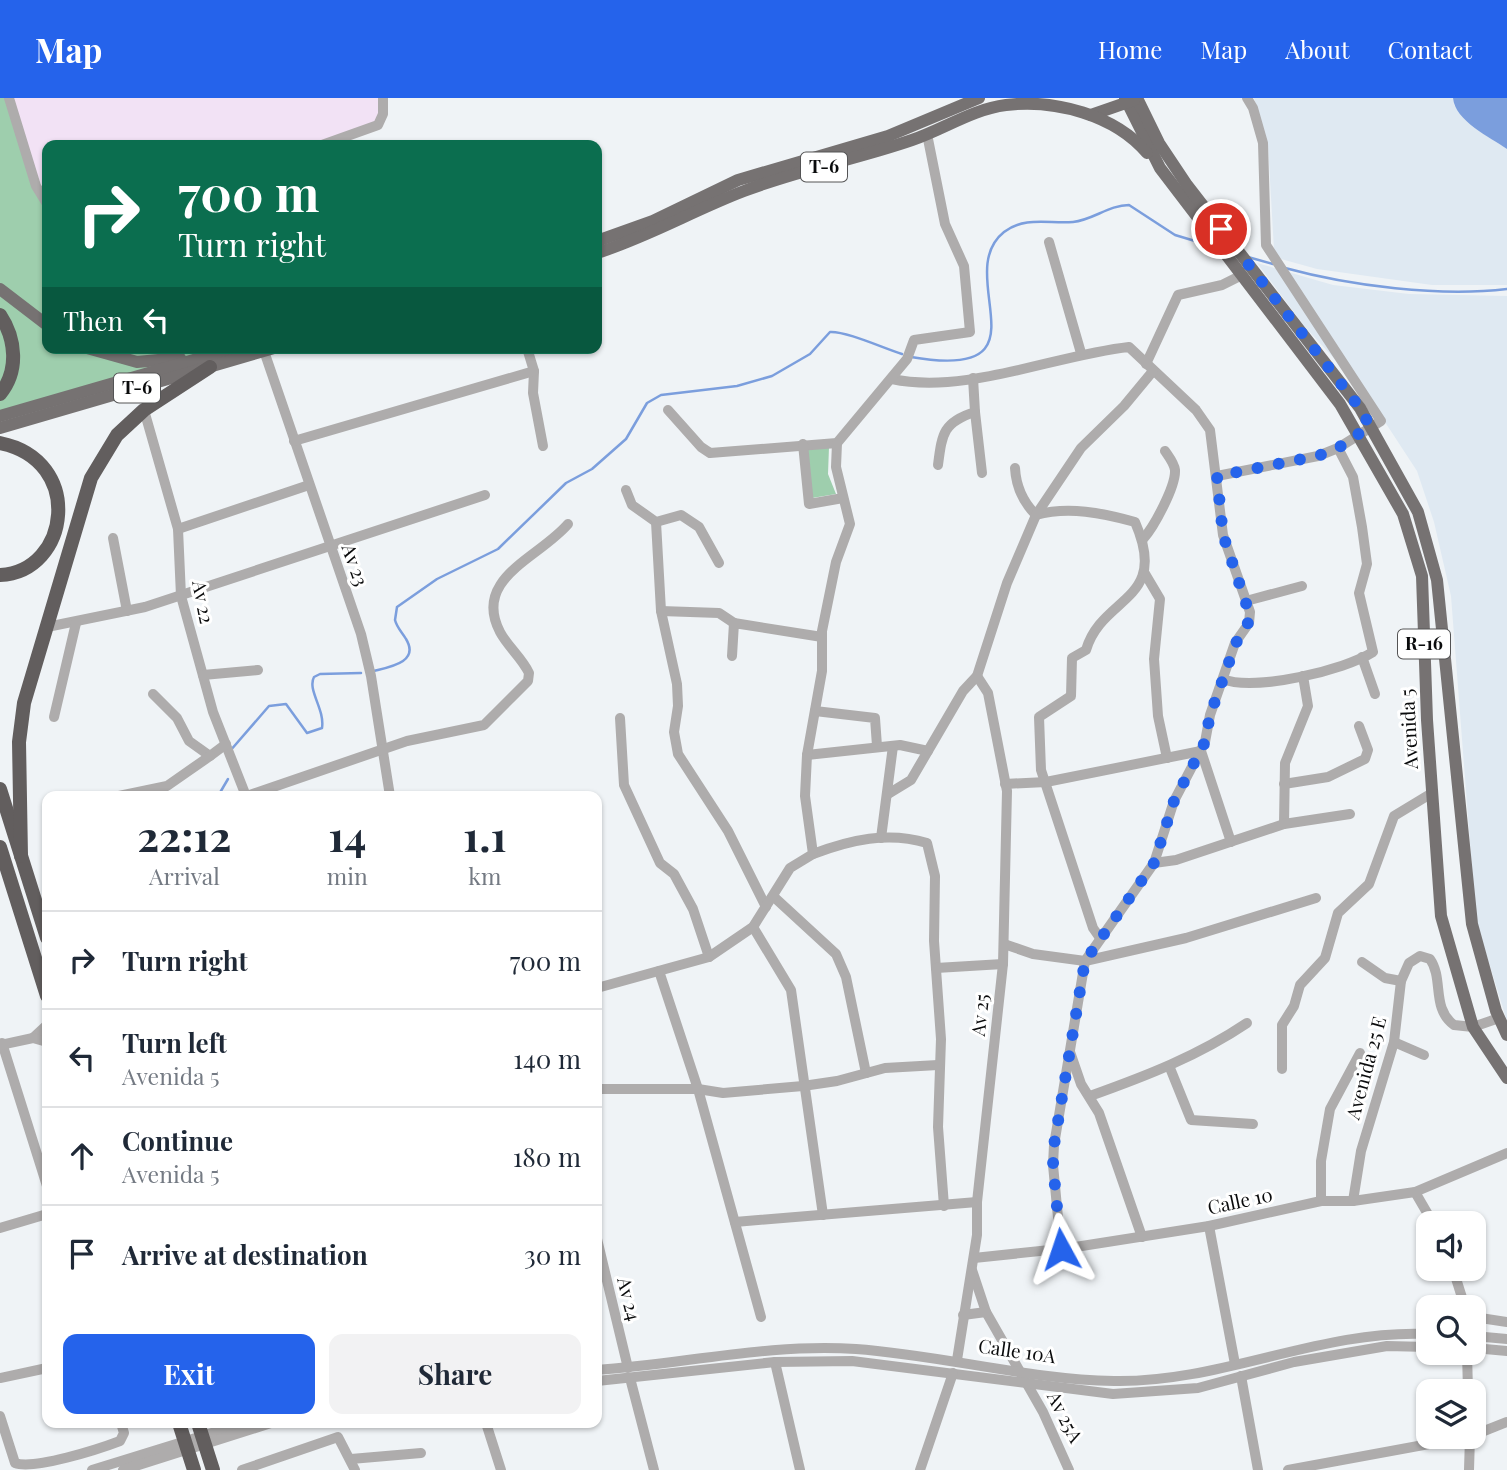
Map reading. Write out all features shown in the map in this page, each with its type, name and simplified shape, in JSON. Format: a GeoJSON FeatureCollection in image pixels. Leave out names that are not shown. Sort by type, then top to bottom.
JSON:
{"type":"FeatureCollection","features":[{"type":"Feature","properties":{"kind":"highway"},"geometry":{"type":"LineString","coordinates":[[0,315],[9,330],[15,362],[6,387],[0,394]]}},
{"type":"Feature","properties":{"kind":"highway"},"geometry":{"type":"LineString","coordinates":[[21,856],[19,743],[24,703],[91,478],[117,435],[144,410],[209,362]]}},
{"type":"Feature","properties":{"kind":"highway"},"geometry":{"type":"LineString","coordinates":[[0,443],[32,455],[50,474],[59,496],[58,524],[48,546],[28,566],[11,574],[0,575]]}},
{"type":"Feature","properties":{"kind":"highway"},"geometry":{"type":"LineString","coordinates":[[0,789],[42,922]]}},
{"type":"Feature","properties":{"kind":"highway"},"geometry":{"type":"LineString","coordinates":[[0,847],[42,980]]}},
{"type":"Feature","properties":{"kind":"highway"},"geometry":{"type":"LineString","coordinates":[[181,1428],[194,1470]]}},
{"type":"Feature","properties":{"kind":"highway"},"geometry":{"type":"LineString","coordinates":[[200,1428],[213,1470]]}},
{"type":"Feature","properties":{"kind":"main road","name":"T-6"},"geometry":{"type":"LineString","coordinates":[[602,239],[653,221],[738,180],[888,136],[979,98]]}},
{"type":"Feature","properties":{"kind":"main road","name":"Avenida 5"},"geometry":{"type":"LineString","coordinates":[[1131,100],[1160,168],[1360,408],[1418,512],[1437,580],[1472,923],[1499,1018],[1507,1035]]}},
{"type":"Feature","properties":{"kind":"main road","name":"Avenida 5"},"geometry":{"type":"LineString","coordinates":[[1131,100],[1231,251],[1242,275],[1340,404],[1403,514],[1422,576],[1432,793],[1441,916],[1473,1027],[1507,1078]]}},
{"type":"Feature","properties":{"kind":"main road"},"geometry":{"type":"LineString","coordinates":[[1091,115],[1131,100]]}},
{"type":"Feature","properties":{"kind":"main road","name":"T-6"},"geometry":{"type":"LineString","coordinates":[[602,251],[744,191],[926,134],[979,111],[1007,105],[1052,102],[1091,115]]}},
{"type":"Feature","properties":{"kind":"main road"},"geometry":{"type":"LineString","coordinates":[[1091,115],[1139,143],[1160,168]]}},
{"type":"Feature","properties":{"kind":"main road"},"geometry":{"type":"LineString","coordinates":[[0,289],[42,321]]}},
{"type":"Feature","properties":{"kind":"main road"},"geometry":{"type":"LineString","coordinates":[[108,354],[137,362],[209,362]]}},
{"type":"Feature","properties":{"kind":"main road","name":"T-6"},"geometry":{"type":"LineString","coordinates":[[0,428],[209,362],[224,354]]}},
{"type":"Feature","properties":{"kind":"main road","name":"T-6"},"geometry":{"type":"LineString","coordinates":[[0,416],[249,354]]}},
{"type":"Feature","properties":{"kind":"street"},"geometry":{"type":"LineString","coordinates":[[9,98],[36,186],[42,196]]}},
{"type":"Feature","properties":{"kind":"street"},"geometry":{"type":"LineString","coordinates":[[336,140],[378,125],[383,114],[383,98]]}},
{"type":"Feature","properties":{"kind":"street"},"geometry":{"type":"LineString","coordinates":[[1217,476],[1288,463],[1338,448],[1381,421],[1263,239],[1263,143],[1253,108],[1247,98]]}},
{"type":"Feature","properties":{"kind":"street"},"geometry":{"type":"LineString","coordinates":[[813,854],[805,796],[807,755],[822,671],[822,637],[836,562],[850,524],[835,467],[837,443],[907,359],[914,340],[967,335],[971,328],[964,266],[945,224],[926,134]]}},
{"type":"Feature","properties":{"kind":"street"},"geometry":{"type":"LineString","coordinates":[[1049,242],[1081,353]]}},
{"type":"Feature","properties":{"kind":"street"},"geometry":{"type":"LineString","coordinates":[[888,794],[911,780],[963,691],[977,676],[1007,583],[1036,515],[1081,448],[1124,406],[1150,368],[1178,295],[1222,285],[1242,275]]}},
{"type":"Feature","properties":{"kind":"street"},"geometry":{"type":"LineString","coordinates":[[892,379],[906,382],[973,378],[1015,371],[1081,353],[1129,347],[1196,410],[1210,430],[1223,535],[1251,618],[1236,643],[1201,751],[1174,801],[1154,863],[1085,961],[1057,1119],[1053,1165],[1061,1249]]}},
{"type":"Feature","properties":{"kind":"street","name":"Av 23"},"geometry":{"type":"LineString","coordinates":[[270,354],[294,441],[361,634],[371,676],[389,791]]}},
{"type":"Feature","properties":{"kind":"street"},"geometry":{"type":"LineString","coordinates":[[529,354],[534,371],[533,393],[543,446]]}},
{"type":"Feature","properties":{"kind":"street"},"geometry":{"type":"LineString","coordinates":[[294,441],[534,371]]}},
{"type":"Feature","properties":{"kind":"street"},"geometry":{"type":"LineString","coordinates":[[973,378],[982,473]]}},
{"type":"Feature","properties":{"kind":"street","name":"Av 22"},"geometry":{"type":"LineString","coordinates":[[144,410],[178,529],[181,596],[203,675],[245,791]]}},
{"type":"Feature","properties":{"kind":"street"},"geometry":{"type":"LineString","coordinates":[[668,410],[701,447],[710,453],[837,443]]}},
{"type":"Feature","properties":{"kind":"street"},"geometry":{"type":"LineString","coordinates":[[938,465],[942,437],[954,418],[975,412]]}},
{"type":"Feature","properties":{"kind":"street"},"geometry":{"type":"LineString","coordinates":[[803,444],[809,504],[843,498]]}},
{"type":"Feature","properties":{"kind":"street"},"geometry":{"type":"LineString","coordinates":[[1223,679],[1233,683],[1259,683],[1303,676],[1362,657],[1374,650],[1359,593],[1367,564],[1353,477],[1338,448]]}},
{"type":"Feature","properties":{"kind":"street"},"geometry":{"type":"LineString","coordinates":[[1143,539],[1153,529],[1175,476],[1175,466],[1165,451]]}},
{"type":"Feature","properties":{"kind":"street"},"geometry":{"type":"LineString","coordinates":[[1015,468],[1015,482],[1027,505],[1036,515]]}},
{"type":"Feature","properties":{"kind":"street"},"geometry":{"type":"LineString","coordinates":[[178,529],[309,485]]}},
{"type":"Feature","properties":{"kind":"street"},"geometry":{"type":"LineString","coordinates":[[626,490],[632,505],[656,522]]}},
{"type":"Feature","properties":{"kind":"street"},"geometry":{"type":"LineString","coordinates":[[47,626],[76,623],[181,596],[485,495]]}},
{"type":"Feature","properties":{"kind":"street"},"geometry":{"type":"LineString","coordinates":[[1036,515],[1055,509],[1116,517],[1135,522],[1143,539],[1143,572],[1138,590],[1120,604],[1091,636],[1086,650],[1072,658],[1071,696],[1039,717],[1041,770],[1093,928],[1100,938]]}},
{"type":"Feature","properties":{"kind":"street"},"geometry":{"type":"LineString","coordinates":[[656,522],[681,515],[699,527],[719,563]]}},
{"type":"Feature","properties":{"kind":"street"},"geometry":{"type":"LineString","coordinates":[[656,522],[661,611],[677,684],[678,706],[674,732],[678,754],[728,831],[765,907]]}},
{"type":"Feature","properties":{"kind":"street"},"geometry":{"type":"LineString","coordinates":[[261,791],[383,749],[484,725],[528,681],[529,673],[526,665],[501,635],[492,613],[495,590],[524,562],[553,542],[568,524]]}},
{"type":"Feature","properties":{"kind":"street"},"geometry":{"type":"LineString","coordinates":[[113,538],[127,611]]}},
{"type":"Feature","properties":{"kind":"street"},"geometry":{"type":"LineString","coordinates":[[1143,572],[1160,599],[1154,659],[1158,716],[1167,758]]}},
{"type":"Feature","properties":{"kind":"street"},"geometry":{"type":"LineString","coordinates":[[1246,601],[1302,586]]}},
{"type":"Feature","properties":{"kind":"street"},"geometry":{"type":"LineString","coordinates":[[661,611],[719,613],[734,623],[822,637]]}},
{"type":"Feature","properties":{"kind":"street"},"geometry":{"type":"LineString","coordinates":[[54,717],[76,623]]}},
{"type":"Feature","properties":{"kind":"street"},"geometry":{"type":"LineString","coordinates":[[732,656],[734,623]]}},
{"type":"Feature","properties":{"kind":"street"},"geometry":{"type":"LineString","coordinates":[[1362,657],[1375,694]]}},
{"type":"Feature","properties":{"kind":"street"},"geometry":{"type":"LineString","coordinates":[[203,675],[258,670]]}},
{"type":"Feature","properties":{"kind":"street","name":"Av 25"},"geometry":{"type":"LineString","coordinates":[[957,1360],[973,1264],[977,1202],[1003,964],[1005,784],[988,693],[977,676]]}},
{"type":"Feature","properties":{"kind":"street"},"geometry":{"type":"LineString","coordinates":[[1284,824],[1285,763],[1308,706],[1303,676]]}},
{"type":"Feature","properties":{"kind":"street"},"geometry":{"type":"LineString","coordinates":[[153,694],[177,718],[188,741],[210,755]]}},
{"type":"Feature","properties":{"kind":"street"},"geometry":{"type":"LineString","coordinates":[[815,711],[875,718],[877,747]]}},
{"type":"Feature","properties":{"kind":"street"},"geometry":{"type":"LineString","coordinates":[[620,718],[624,785],[660,863],[674,874],[693,909],[709,957]]}},
{"type":"Feature","properties":{"kind":"street"},"geometry":{"type":"LineString","coordinates":[[1284,784],[1328,777],[1365,759],[1368,751],[1359,726]]}},
{"type":"Feature","properties":{"kind":"street"},"geometry":{"type":"LineString","coordinates":[[143,791],[167,786],[226,744]]}},
{"type":"Feature","properties":{"kind":"street"},"geometry":{"type":"LineString","coordinates":[[807,755],[893,746],[928,751]]}},
{"type":"Feature","properties":{"kind":"street"},"geometry":{"type":"LineString","coordinates":[[881,838],[893,746]]}},
{"type":"Feature","properties":{"kind":"street"},"geometry":{"type":"LineString","coordinates":[[1005,784],[1046,782],[1201,751]]}},
{"type":"Feature","properties":{"kind":"street"},"geometry":{"type":"LineString","coordinates":[[1201,751],[1231,842]]}},
{"type":"Feature","properties":{"kind":"street"},"geometry":{"type":"LineString","coordinates":[[1282,1069],[1282,1026],[1294,1006],[1300,985],[1325,958],[1340,909],[1369,884],[1394,816],[1432,793]]}},
{"type":"Feature","properties":{"kind":"street"},"geometry":{"type":"LineString","coordinates":[[1154,863],[1176,860],[1284,824],[1350,814]]}},
{"type":"Feature","properties":{"kind":"street"},"geometry":{"type":"LineString","coordinates":[[602,987],[709,957],[753,927],[790,868],[813,854],[856,840],[908,837],[927,844],[935,876],[933,909],[941,1039],[938,1065],[943,1206]]}},
{"type":"Feature","properties":{"kind":"street"},"geometry":{"type":"LineString","coordinates":[[774,897],[836,954],[846,977],[866,1073]]}},
{"type":"Feature","properties":{"kind":"street"},"geometry":{"type":"LineString","coordinates":[[1003,944],[1033,954],[1085,961],[1186,938],[1316,898]]}},
{"type":"Feature","properties":{"kind":"street"},"geometry":{"type":"LineString","coordinates":[[753,927],[791,990],[823,1215]]}},
{"type":"Feature","properties":{"kind":"street"},"geometry":{"type":"LineString","coordinates":[[1362,962],[1385,978],[1401,981],[1404,970],[1414,958],[1430,959],[1436,971],[1441,1010],[1448,1021],[1463,1027],[1473,1027],[1499,1018]]}},
{"type":"Feature","properties":{"kind":"street"},"geometry":{"type":"LineString","coordinates":[[936,968],[1003,964]]}},
{"type":"Feature","properties":{"kind":"street"},"geometry":{"type":"LineString","coordinates":[[659,971],[698,1089],[761,1317]]}},
{"type":"Feature","properties":{"kind":"street","name":"Avenida 25 E"},"geometry":{"type":"LineString","coordinates":[[1353,1201],[1361,1152],[1394,1042],[1401,981]]}},
{"type":"Feature","properties":{"kind":"street"},"geometry":{"type":"LineString","coordinates":[[1090,1096],[1170,1068],[1215,1045],[1247,1023]]}},
{"type":"Feature","properties":{"kind":"street"},"geometry":{"type":"LineString","coordinates":[[33,1038],[42,1030]]}},
{"type":"Feature","properties":{"kind":"street"},"geometry":{"type":"LineString","coordinates":[[42,1041],[33,1038],[1,1044],[42,1171]]}},
{"type":"Feature","properties":{"kind":"street"},"geometry":{"type":"LineString","coordinates":[[1394,1042],[1424,1055]]}},
{"type":"Feature","properties":{"kind":"street"},"geometry":{"type":"LineString","coordinates":[[1070,1052],[1081,1084],[1099,1113],[1142,1237]]}},
{"type":"Feature","properties":{"kind":"street"},"geometry":{"type":"LineString","coordinates":[[1321,1202],[1321,1161],[1330,1109],[1360,1053]]}},
{"type":"Feature","properties":{"kind":"street"},"geometry":{"type":"LineString","coordinates":[[602,1089],[698,1089],[723,1093],[803,1086],[885,1069],[938,1065]]}},
{"type":"Feature","properties":{"kind":"street"},"geometry":{"type":"LineString","coordinates":[[1170,1068],[1191,1120],[1253,1124]]}},
{"type":"Feature","properties":{"kind":"street","name":"Calle 10"},"geometry":{"type":"LineString","coordinates":[[973,1264],[1209,1226],[1321,1202],[1353,1201],[1415,1192],[1507,1153]]}},
{"type":"Feature","properties":{"kind":"street"},"geometry":{"type":"LineString","coordinates":[[1415,1192],[1426,1211]]}},
{"type":"Feature","properties":{"kind":"street"},"geometry":{"type":"LineString","coordinates":[[735,1222],[977,1202]]}},
{"type":"Feature","properties":{"kind":"street"},"geometry":{"type":"LineString","coordinates":[[0,1228],[42,1215]]}},
{"type":"Feature","properties":{"kind":"street"},"geometry":{"type":"LineString","coordinates":[[1209,1226],[1236,1364]]}},
{"type":"Feature","properties":{"kind":"street","name":"Av 24"},"geometry":{"type":"LineString","coordinates":[[602,1260],[654,1470]]}},
{"type":"Feature","properties":{"kind":"street","name":"Av 25A"},"geometry":{"type":"LineString","coordinates":[[973,1264],[986,1312],[1028,1384],[1068,1461],[1069,1470]]}},
{"type":"Feature","properties":{"kind":"street"},"geometry":{"type":"LineString","coordinates":[[963,1315],[986,1312]]}},
{"type":"Feature","properties":{"kind":"street"},"geometry":{"type":"LineString","coordinates":[[1486,1319],[1507,1322]]}},
{"type":"Feature","properties":{"kind":"street","name":"Calle 10A"},"geometry":{"type":"LineString","coordinates":[[602,1380],[629,1373],[774,1351],[854,1349],[1115,1381],[1196,1375],[1295,1348],[1388,1332],[1416,1333]]}},
{"type":"Feature","properties":{"kind":"street"},"geometry":{"type":"LineString","coordinates":[[1486,1337],[1507,1339]]}},
{"type":"Feature","properties":{"kind":"street","name":"Calle 10A"},"geometry":{"type":"LineString","coordinates":[[602,1370],[629,1373],[775,1362],[852,1361],[1113,1394],[1198,1388],[1294,1362],[1387,1346],[1416,1347]]}},
{"type":"Feature","properties":{"kind":"street"},"geometry":{"type":"LineString","coordinates":[[1486,1349],[1507,1351]]}},
{"type":"Feature","properties":{"kind":"street"},"geometry":{"type":"LineString","coordinates":[[775,1362],[800,1470]]}},
{"type":"Feature","properties":{"kind":"street"},"geometry":{"type":"LineString","coordinates":[[0,1378],[42,1369]]}},
{"type":"Feature","properties":{"kind":"street"},"geometry":{"type":"LineString","coordinates":[[920,1470],[953,1373]]}},
{"type":"Feature","properties":{"kind":"street"},"geometry":{"type":"LineString","coordinates":[[1241,1376],[1258,1470]]}},
{"type":"Feature","properties":{"kind":"street"},"geometry":{"type":"LineString","coordinates":[[0,1416],[15,1462],[24,1466],[67,1460],[121,1441],[122,1428]]}},
{"type":"Feature","properties":{"kind":"street"},"geometry":{"type":"LineString","coordinates":[[1486,1430],[1507,1422]]}},
{"type":"Feature","properties":{"kind":"street"},"geometry":{"type":"LineString","coordinates":[[233,1431],[237,1428]]}},
{"type":"Feature","properties":{"kind":"street"},"geometry":{"type":"LineString","coordinates":[[122,1470],[162,1454],[247,1428]]}},
{"type":"Feature","properties":{"kind":"street"},"geometry":{"type":"LineString","coordinates":[[488,1428],[502,1470]]}},
{"type":"Feature","properties":{"kind":"street"},"geometry":{"type":"LineString","coordinates":[[242,1470],[338,1437],[353,1465],[421,1453]]}},
{"type":"Feature","properties":{"kind":"street"},"geometry":{"type":"LineString","coordinates":[[1288,1470],[1416,1446]]}},
{"type":"Feature","properties":{"kind":"street"},"geometry":{"type":"LineString","coordinates":[[1469,1470],[1470,1449]]}},
{"type":"Feature","properties":{"kind":"street"},"geometry":{"type":"LineString","coordinates":[[92,1470],[162,1454]]}},
{"type":"Feature","properties":{"kind":"shaded area"},"geometry":{"type":"Polygon","coordinates":[[[9,98],[379,98],[380,107],[376,120],[368,126],[323,140],[42,140],[41,185],[9,98]]]}},
{"type":"Feature","properties":{"kind":"shaded area"},"geometry":{"type":"Polygon","coordinates":[[[1254,98],[1453,98],[1454,105],[1473,127],[1507,149],[1507,285],[1432,285],[1317,269],[1281,259],[1274,250],[1268,145],[1254,98]]]}},
{"type":"Feature","properties":{"kind":"shaded area"},"geometry":{"type":"Polygon","coordinates":[[[1257,263],[1333,285],[1409,294],[1507,296],[1507,1021],[1476,921],[1451,596],[1434,522],[1417,471],[1366,393],[1305,327],[1257,263]]]}},
{"type":"Feature","properties":{"kind":"green space"},"geometry":{"type":"Polygon","coordinates":[[[0,98],[9,98],[42,190],[42,354],[214,354],[0,416],[0,98]]]}},
{"type":"Feature","properties":{"kind":"green space"},"geometry":{"type":"Polygon","coordinates":[[[829,447],[828,474],[836,494],[812,498],[806,448],[829,447]]]}},
{"type":"Feature","properties":{"kind":"water"},"geometry":{"type":"Polygon","coordinates":[[[1453,98],[1507,98],[1507,149],[1466,121],[1455,106],[1453,98]]]}},
{"type":"Feature","properties":{"kind":"waterway"},"geometry":{"type":"LineString","coordinates":[[911,357],[954,361],[979,354],[989,340],[991,320],[987,273],[990,251],[1004,232],[1020,224],[1073,222],[1115,207],[1129,205],[1175,235],[1215,247]]}},
{"type":"Feature","properties":{"kind":"waterway"},"geometry":{"type":"LineString","coordinates":[[1248,257],[1273,264]]}},
{"type":"Feature","properties":{"kind":"waterway"},"geometry":{"type":"LineString","coordinates":[[1285,268],[1366,285],[1424,291],[1507,289]]}},
{"type":"Feature","properties":{"kind":"waterway"},"geometry":{"type":"LineString","coordinates":[[374,671],[401,662],[409,653],[406,639],[395,620],[397,607],[437,579],[498,549],[566,483],[592,469],[626,439],[647,403],[661,395],[737,386],[772,376],[810,354],[830,332],[855,337],[902,354]]}},
{"type":"Feature","properties":{"kind":"waterway"},"geometry":{"type":"LineString","coordinates":[[230,751],[269,706],[286,704],[307,733],[322,728],[312,682],[314,677],[320,674],[361,673]]}},
{"type":"Feature","properties":{"kind":"waterway"},"geometry":{"type":"LineString","coordinates":[[221,791],[228,779]]}},
{"type":"Feature","properties":{"kind":"route"},"geometry":{"type":"LineString","coordinates":[[1061,1249],[1053,1165],[1054,1145],[1061,1094],[1073,1041],[1074,1012],[1085,961],[1154,863],[1174,801],[1205,742],[1210,715],[1236,643],[1251,618],[1223,535],[1217,476],[1318,456],[1338,448],[1370,426],[1360,408],[1221,229]]}}]}
